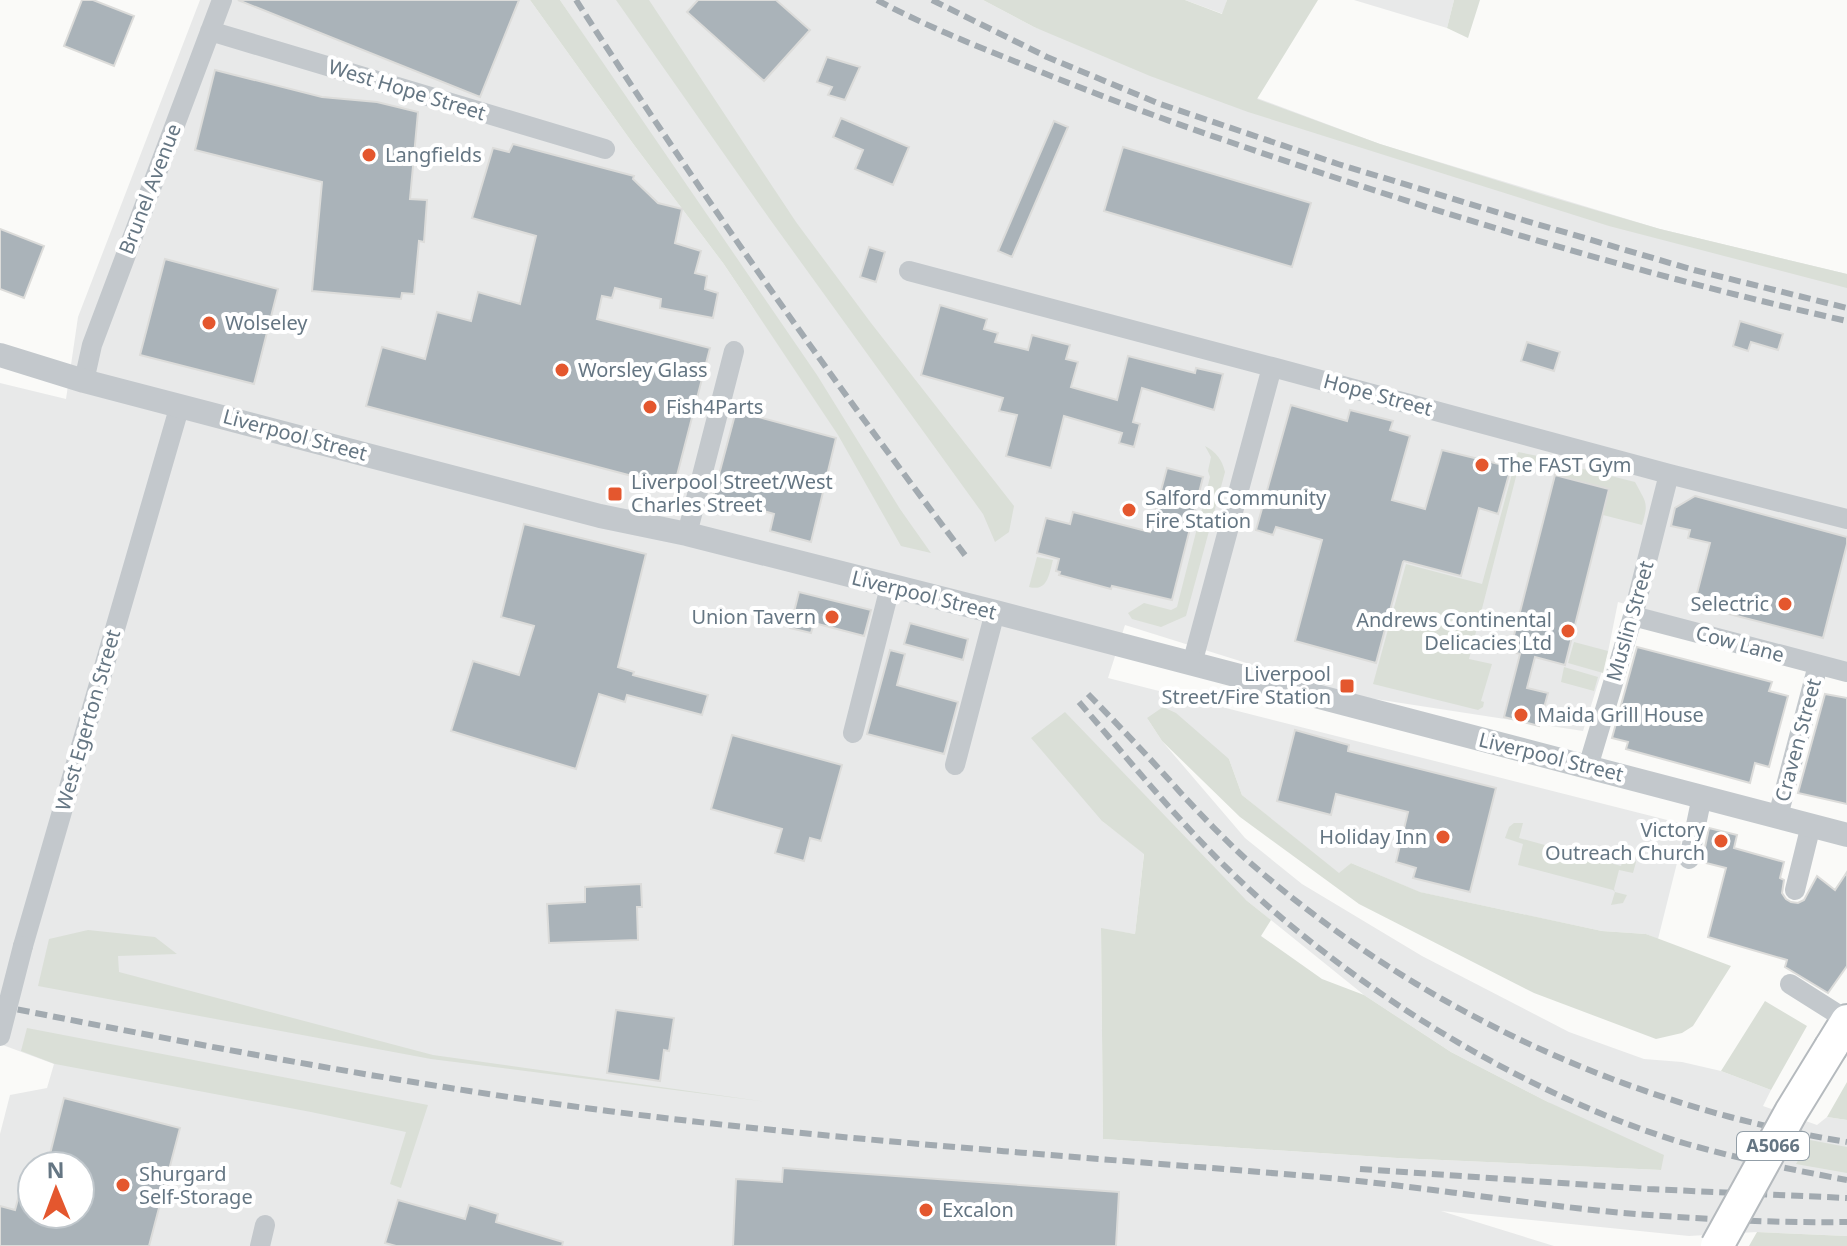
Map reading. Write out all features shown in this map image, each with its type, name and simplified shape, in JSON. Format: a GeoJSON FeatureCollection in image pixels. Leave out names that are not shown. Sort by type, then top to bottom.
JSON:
{"type":"FeatureCollection","features":[{"type":"Feature","properties":{"kind":"main road","name":"A5066"},"geometry":{"type":"LineString","coordinates":[[1717,1246],[1791,1112],[1842,1029]]}},
{"type":"Feature","properties":{"kind":"street","name":"Brunel Avenue"},"geometry":{"type":"LineString","coordinates":[[84,381],[92,345],[222,0]]}},
{"type":"Feature","properties":{"kind":"street","name":"West Hope Street"},"geometry":{"type":"LineString","coordinates":[[210,31],[605,149]]}},
{"type":"Feature","properties":{"kind":"street","name":"Hope Street"},"geometry":{"type":"LineString","coordinates":[[909,271],[1847,519]]}},
{"type":"Feature","properties":{"kind":"street"},"geometry":{"type":"LineString","coordinates":[[687,534],[734,351]]}},
{"type":"Feature","properties":{"kind":"street","name":"Liverpool Street"},"geometry":{"type":"LineString","coordinates":[[0,355],[84,381],[600,516],[687,534],[995,612],[1847,835]]}},
{"type":"Feature","properties":{"kind":"street"},"geometry":{"type":"LineString","coordinates":[[1192,664],[1272,367]]}},
{"type":"Feature","properties":{"kind":"street","name":"West Egerton Street"},"geometry":{"type":"LineString","coordinates":[[0,1036],[23,946],[180,405]]}},
{"type":"Feature","properties":{"kind":"street","name":"Muslin Street"},"geometry":{"type":"LineString","coordinates":[[1588,767],[1633,616],[1669,474]]}},
{"type":"Feature","properties":{"kind":"street"},"geometry":{"type":"LineString","coordinates":[[853,733],[890,587]]}},
{"type":"Feature","properties":{"kind":"street"},"geometry":{"type":"LineString","coordinates":[[955,765],[995,612]]}},
{"type":"Feature","properties":{"kind":"street","name":"Cow Lane"},"geometry":{"type":"LineString","coordinates":[[1633,616],[1847,672]]}},
{"type":"Feature","properties":{"kind":"street","name":"Craven Street"},"geometry":{"type":"LineString","coordinates":[[1778,816],[1818,665]]}},
{"type":"Feature","properties":{"kind":"street"},"geometry":{"type":"LineString","coordinates":[[1689,859],[1702,796]]}},
{"type":"Feature","properties":{"kind":"street"},"geometry":{"type":"LineString","coordinates":[[1795,890],[1811,825]]}},
{"type":"Feature","properties":{"kind":"street"},"geometry":{"type":"LineString","coordinates":[[1790,984],[1842,1029]]}},
{"type":"Feature","properties":{"kind":"street"},"geometry":{"type":"LineString","coordinates":[[260,1246],[265,1225]]}},
{"type":"Feature","properties":{"kind":"shaded area"},"geometry":{"type":"Polygon","coordinates":[[[200,0],[530,0],[756,312],[650,134],[560,0],[983,0],[1034,27],[1257,98],[1380,144],[1660,229],[1847,274],[1847,664],[1618,602],[1608,652],[1583,731],[1349,695],[1125,625],[1108,678],[1683,824],[1679,855],[1658,939],[1646,934],[1602,931],[1419,892],[1351,863],[1339,874],[1242,795],[1229,759],[1147,718],[1162,741],[1245,838],[1302,884],[1422,956],[1569,1032],[1644,1059],[1682,1062],[1721,1071],[1771,1090],[1763,1106],[1817,1125],[1827,1117],[1847,1120],[1847,1236],[1757,1232],[1689,1236],[1441,1211],[1554,1246],[0,1246],[0,1134],[10,1095],[47,1088],[54,1064],[0,1044],[0,383],[66,399],[78,317],[200,0]],[[1102,821],[1144,853],[1135,934],[1101,929],[1103,1139],[1397,1158],[1661,1170],[1548,1102],[1451,1052],[1364,995],[1246,900],[1102,821]]]}},
{"type":"Feature","properties":{"kind":"shaded area"},"geometry":{"type":"Polygon","coordinates":[[[530,0],[560,0],[817,375],[931,553],[901,546],[838,435],[723,263],[530,0]]]}},
{"type":"Feature","properties":{"kind":"shaded area"},"geometry":{"type":"Polygon","coordinates":[[[616,0],[649,0],[796,222],[1014,506],[1009,532],[995,542],[983,514],[616,0]]]}},
{"type":"Feature","properties":{"kind":"shaded area"},"geometry":{"type":"Polygon","coordinates":[[[983,0],[1185,0],[1222,14],[1227,0],[1318,0],[1257,99],[1380,144],[1547,196],[1660,229],[1847,274],[1847,288],[1609,226],[1248,112],[1150,76],[1034,27],[983,0]]]}},
{"type":"Feature","properties":{"kind":"shaded area"},"geometry":{"type":"Polygon","coordinates":[[[1185,0],[1227,0],[1223,14],[1185,0]]]}},
{"type":"Feature","properties":{"kind":"shaded area"},"geometry":{"type":"Polygon","coordinates":[[[1354,0],[1454,0],[1447,28],[1354,0]]]}},
{"type":"Feature","properties":{"kind":"shaded area"},"geometry":{"type":"Polygon","coordinates":[[[1454,0],[1480,0],[1468,38],[1447,28],[1454,0]]]}},
{"type":"Feature","properties":{"kind":"shaded area"},"geometry":{"type":"Polygon","coordinates":[[[1205,446],[1218,456],[1225,472],[1186,616],[1161,627],[1132,619],[1128,613],[1144,603],[1171,610],[1177,607],[1210,477],[1211,457],[1205,446]]]}},
{"type":"Feature","properties":{"kind":"shaded area"},"geometry":{"type":"Polygon","coordinates":[[[1518,452],[1538,456],[1533,473],[1518,469],[1469,659],[1492,664],[1481,701],[1484,702],[1483,707],[1478,710],[1373,684],[1406,564],[1482,584],[1518,452]]]}},
{"type":"Feature","properties":{"kind":"shaded area"},"geometry":{"type":"Polygon","coordinates":[[[1559,463],[1635,482],[1645,503],[1642,525],[1603,515],[1609,489],[1555,475],[1559,463]]]}},
{"type":"Feature","properties":{"kind":"shaded area"},"geometry":{"type":"Polygon","coordinates":[[[1037,557],[1053,560],[1047,581],[1035,588],[1029,587],[1037,557]]]}},
{"type":"Feature","properties":{"kind":"shaded area"},"geometry":{"type":"Polygon","coordinates":[[[1574,642],[1608,651],[1603,673],[1568,663],[1574,642]]]}},
{"type":"Feature","properties":{"kind":"shaded area"},"geometry":{"type":"Polygon","coordinates":[[[1564,667],[1598,677],[1594,691],[1561,682],[1564,667]]]}},
{"type":"Feature","properties":{"kind":"shaded area"},"geometry":{"type":"Polygon","coordinates":[[[1163,707],[1176,713],[1229,759],[1242,795],[1339,873],[1351,863],[1420,892],[1602,931],[1646,934],[1731,966],[1693,1026],[1682,1033],[1656,1039],[1534,993],[1359,904],[1240,817],[1162,741],[1147,718],[1163,707]]]}},
{"type":"Feature","properties":{"kind":"shaded area"},"geometry":{"type":"Polygon","coordinates":[[[1065,712],[1246,900],[1271,920],[1261,936],[1322,979],[1364,995],[1451,1052],[1548,1102],[1664,1155],[1661,1170],[1397,1158],[1103,1139],[1101,928],[1135,934],[1144,854],[1102,821],[1031,738],[1065,712]]]}},
{"type":"Feature","properties":{"kind":"shaded area"},"geometry":{"type":"Polygon","coordinates":[[[1514,823],[1523,823],[1519,838],[1621,866],[1626,850],[1636,862],[1633,873],[1619,870],[1615,892],[1518,865],[1523,844],[1505,838],[1514,823]]]}},
{"type":"Feature","properties":{"kind":"shaded area"},"geometry":{"type":"Polygon","coordinates":[[[1615,892],[1627,895],[1623,903],[1611,905],[1615,892]]]}},
{"type":"Feature","properties":{"kind":"shaded area"},"geometry":{"type":"Polygon","coordinates":[[[88,930],[155,937],[177,954],[118,956],[119,972],[433,1055],[768,1102],[431,1059],[38,986],[49,939],[88,930]]]}},
{"type":"Feature","properties":{"kind":"shaded area"},"geometry":{"type":"Polygon","coordinates":[[[1765,1001],[1807,1026],[1771,1090],[1721,1071],[1765,1001]]]}},
{"type":"Feature","properties":{"kind":"shaded area"},"geometry":{"type":"Polygon","coordinates":[[[27,1028],[428,1105],[401,1188],[390,1184],[406,1132],[55,1064],[21,1051],[27,1028]]]}},
{"type":"Feature","properties":{"kind":"shaded area"},"geometry":{"type":"Polygon","coordinates":[[[1847,1082],[1847,1120],[1827,1117],[1847,1082]]]}},
{"type":"Feature","properties":{"kind":"shaded area"},"geometry":{"type":"Polygon","coordinates":[[[1810,1140],[1847,1147],[1847,1173],[1796,1164],[1810,1140]]]}},
{"type":"Feature","properties":{"kind":"shaded area"},"geometry":{"type":"Polygon","coordinates":[[[1757,1232],[1847,1236],[1847,1246],[1749,1246],[1757,1232]]]}},
{"type":"Feature","properties":{"kind":"building"},"geometry":{"type":"Polygon","coordinates":[[[82,0],[93,0],[134,16],[114,66],[64,46],[82,0]]]}},
{"type":"Feature","properties":{"kind":"building"},"geometry":{"type":"Polygon","coordinates":[[[238,0],[519,0],[480,97],[238,0]]]}},
{"type":"Feature","properties":{"kind":"building"},"geometry":{"type":"Polygon","coordinates":[[[698,0],[776,0],[810,30],[764,81],[687,12],[698,0]]]}},
{"type":"Feature","properties":{"kind":"building"},"geometry":{"type":"Polygon","coordinates":[[[827,57],[860,67],[845,100],[828,95],[832,87],[817,82],[827,57]]]}},
{"type":"Feature","properties":{"kind":"building","name":"Langfields"},"geometry":{"type":"Polygon","coordinates":[[[215,70],[322,97],[377,102],[418,112],[410,199],[427,200],[424,242],[419,241],[414,294],[402,293],[401,299],[312,291],[322,182],[195,150],[215,70]]]}},
{"type":"Feature","properties":{"kind":"building"},"geometry":{"type":"Polygon","coordinates":[[[841,118],[909,147],[893,185],[855,169],[863,150],[833,137],[841,118]]]}},
{"type":"Feature","properties":{"kind":"building"},"geometry":{"type":"Polygon","coordinates":[[[1054,121],[1068,127],[1012,257],[998,251],[1054,121]]]}},
{"type":"Feature","properties":{"kind":"building"},"geometry":{"type":"Polygon","coordinates":[[[513,144],[634,176],[633,179],[658,203],[682,209],[675,243],[701,251],[695,273],[707,276],[705,289],[718,293],[713,318],[660,308],[661,299],[615,288],[612,298],[602,296],[597,319],[710,348],[674,487],[366,406],[382,347],[425,359],[437,312],[471,321],[478,292],[520,304],[536,236],[472,218],[493,148],[509,152],[513,144]]]}},
{"type":"Feature","properties":{"kind":"building"},"geometry":{"type":"Polygon","coordinates":[[[1123,147],[1311,203],[1292,267],[1104,211],[1123,147]]]}},
{"type":"Feature","properties":{"kind":"building"},"geometry":{"type":"Polygon","coordinates":[[[0,229],[44,246],[24,298],[0,289],[0,229]]]}},
{"type":"Feature","properties":{"kind":"building"},"geometry":{"type":"Polygon","coordinates":[[[869,247],[885,252],[876,282],[860,277],[869,247]]]}},
{"type":"Feature","properties":{"kind":"building","name":"Wolseley"},"geometry":{"type":"Polygon","coordinates":[[[165,259],[278,289],[254,384],[140,355],[165,259]]]}},
{"type":"Feature","properties":{"kind":"building"},"geometry":{"type":"Polygon","coordinates":[[[940,305],[987,319],[984,329],[998,333],[995,342],[1028,350],[1032,335],[1070,345],[1066,359],[1078,362],[1071,387],[1117,400],[1128,356],[1195,373],[1196,368],[1223,374],[1214,410],[1142,388],[1133,422],[1140,424],[1134,447],[1119,443],[1122,433],[1064,416],[1051,468],[1006,456],[1017,415],[999,411],[1003,398],[921,375],[940,305]]]}},
{"type":"Feature","properties":{"kind":"building"},"geometry":{"type":"Polygon","coordinates":[[[1740,321],[1783,334],[1778,350],[1751,342],[1748,351],[1733,346],[1740,321]]]}},
{"type":"Feature","properties":{"kind":"building"},"geometry":{"type":"Polygon","coordinates":[[[1527,342],[1560,352],[1554,371],[1521,361],[1527,342]]]}},
{"type":"Feature","properties":{"kind":"building"},"geometry":{"type":"Polygon","coordinates":[[[1291,405],[1347,421],[1350,410],[1393,421],[1390,430],[1410,436],[1392,500],[1425,509],[1442,450],[1511,467],[1498,514],[1479,508],[1461,576],[1403,562],[1376,663],[1295,641],[1322,540],[1276,527],[1273,535],[1256,530],[1291,405]]]}},
{"type":"Feature","properties":{"kind":"building","name":"Fish4Parts"},"geometry":{"type":"Polygon","coordinates":[[[736,411],[836,438],[811,542],[770,531],[774,514],[713,497],[736,411]]]}},
{"type":"Feature","properties":{"kind":"building"},"geometry":{"type":"Polygon","coordinates":[[[1167,468],[1203,477],[1172,600],[1112,586],[1111,589],[1059,575],[1060,572],[1056,571],[1059,559],[1037,553],[1046,518],[1070,524],[1073,512],[1150,532],[1167,468]]]}},
{"type":"Feature","properties":{"kind":"building"},"geometry":{"type":"Polygon","coordinates":[[[1555,475],[1609,489],[1565,665],[1535,657],[1527,688],[1548,693],[1539,726],[1504,717],[1520,654],[1510,651],[1555,475]]]}},
{"type":"Feature","properties":{"kind":"building"},"geometry":{"type":"Polygon","coordinates":[[[1695,496],[1847,537],[1823,638],[1694,605],[1710,543],[1688,538],[1690,530],[1671,526],[1675,508],[1695,496]]]}},
{"type":"Feature","properties":{"kind":"building"},"geometry":{"type":"Polygon","coordinates":[[[524,524],[646,554],[618,667],[634,672],[633,675],[708,695],[702,715],[627,695],[625,702],[599,694],[576,769],[451,731],[473,661],[519,675],[534,626],[501,617],[524,524]]]}},
{"type":"Feature","properties":{"kind":"building","name":"Union Tavern"},"geometry":{"type":"Polygon","coordinates":[[[799,592],[871,610],[864,636],[814,623],[811,633],[790,628],[799,592]]]}},
{"type":"Feature","properties":{"kind":"building"},"geometry":{"type":"Polygon","coordinates":[[[910,623],[968,639],[963,660],[904,644],[910,623]]]}},
{"type":"Feature","properties":{"kind":"building"},"geometry":{"type":"Polygon","coordinates":[[[1637,647],[1772,682],[1769,691],[1788,696],[1769,767],[1755,763],[1750,783],[1626,749],[1628,742],[1612,738],[1637,647]]]}},
{"type":"Feature","properties":{"kind":"building"},"geometry":{"type":"Polygon","coordinates":[[[890,650],[905,654],[897,685],[958,702],[944,754],[867,734],[890,650]]]}},
{"type":"Feature","properties":{"kind":"building"},"geometry":{"type":"Polygon","coordinates":[[[1825,694],[1847,698],[1847,804],[1798,793],[1825,694]]]}},
{"type":"Feature","properties":{"kind":"building","name":"Holiday Inn"},"geometry":{"type":"Polygon","coordinates":[[[1295,730],[1349,745],[1348,751],[1496,788],[1470,892],[1413,878],[1416,868],[1396,862],[1408,812],[1336,794],[1331,815],[1277,801],[1295,730]]]}},
{"type":"Feature","properties":{"kind":"building"},"geometry":{"type":"Polygon","coordinates":[[[732,735],[842,765],[821,841],[810,838],[804,861],[775,853],[782,829],[711,809],[732,735]]]}},
{"type":"Feature","properties":{"kind":"building"},"geometry":{"type":"Polygon","coordinates":[[[1709,828],[1737,835],[1734,848],[1784,862],[1780,878],[1784,880],[1782,893],[1791,902],[1804,900],[1817,876],[1835,890],[1847,872],[1847,966],[1828,993],[1785,967],[1787,960],[1708,937],[1726,868],[1702,862],[1709,828]]]}},
{"type":"Feature","properties":{"kind":"building"},"geometry":{"type":"Polygon","coordinates":[[[641,884],[642,907],[637,907],[638,940],[549,943],[547,904],[585,902],[585,887],[641,884]]]}},
{"type":"Feature","properties":{"kind":"building"},"geometry":{"type":"Polygon","coordinates":[[[616,1010],[674,1018],[669,1051],[664,1050],[660,1081],[607,1073],[616,1010]]]}},
{"type":"Feature","properties":{"kind":"building","name":"Shurgard Self-Storage"},"geometry":{"type":"Polygon","coordinates":[[[64,1098],[180,1128],[149,1246],[0,1246],[0,1206],[15,1210],[16,1206],[16,1230],[96,1230],[96,1150],[51,1150],[64,1098]]]}},
{"type":"Feature","properties":{"kind":"building","name":"Excalon"},"geometry":{"type":"Polygon","coordinates":[[[783,1168],[1119,1192],[1116,1246],[733,1246],[736,1179],[782,1182],[783,1168]]]}},
{"type":"Feature","properties":{"kind":"building"},"geometry":{"type":"Polygon","coordinates":[[[398,1200],[465,1219],[469,1205],[498,1214],[496,1222],[563,1242],[562,1246],[396,1246],[385,1243],[398,1200]]]}},
{"type":"Feature","properties":{"kind":"railway"},"geometry":{"type":"LineString","coordinates":[[576,0],[766,284],[968,559]]}},
{"type":"Feature","properties":{"kind":"railway"},"geometry":{"type":"LineString","coordinates":[[877,0],[942,31],[1064,81],[1306,168],[1613,262],[1847,321]]}},
{"type":"Feature","properties":{"kind":"railway"},"geometry":{"type":"LineString","coordinates":[[932,0],[1047,57],[1160,104],[1338,164],[1694,270],[1847,308]]}},
{"type":"Feature","properties":{"kind":"railway"},"geometry":{"type":"LineString","coordinates":[[1088,694],[1247,860],[1312,913],[1452,1005],[1527,1043],[1604,1076],[1684,1104],[1765,1126],[1847,1142]]}},
{"type":"Feature","properties":{"kind":"railway"},"geometry":{"type":"LineString","coordinates":[[1079,702],[1212,853],[1279,916],[1331,958],[1444,1034],[1504,1068],[1626,1124],[1727,1155],[1847,1180]]}},
{"type":"Feature","properties":{"kind":"railway"},"geometry":{"type":"LineString","coordinates":[[0,1006],[379,1076],[695,1122],[1347,1180],[1623,1213],[1735,1220],[1847,1222]]}},
{"type":"Feature","properties":{"kind":"railway"},"geometry":{"type":"LineString","coordinates":[[1360,1169],[1648,1189],[1847,1198]]}},
{"type":"Feature","properties":{"kind":"place","name":"Langfields"},"geometry":{"type":"Point","coordinates":[369,155]}},
{"type":"Feature","properties":{"kind":"place","name":"Wolseley"},"geometry":{"type":"Point","coordinates":[209,323]}},
{"type":"Feature","properties":{"kind":"place","name":"Worsley Glass"},"geometry":{"type":"Point","coordinates":[562,370]}},
{"type":"Feature","properties":{"kind":"place","name":"Fish4Parts"},"geometry":{"type":"Point","coordinates":[650,407]}},
{"type":"Feature","properties":{"kind":"place","name":"The FAST Gym"},"geometry":{"type":"Point","coordinates":[1482,465]}},
{"type":"Feature","properties":{"kind":"place","name":"Liverpool Street/West Charles Street"},"geometry":{"type":"Point","coordinates":[615,494]}},
{"type":"Feature","properties":{"kind":"place","name":"Salford Community Fire Station"},"geometry":{"type":"Point","coordinates":[1129,510]}},
{"type":"Feature","properties":{"kind":"place","name":"Selectric"},"geometry":{"type":"Point","coordinates":[1785,604]}},
{"type":"Feature","properties":{"kind":"place","name":"Union Tavern"},"geometry":{"type":"Point","coordinates":[832,617]}},
{"type":"Feature","properties":{"kind":"place","name":"Andrews Continental Delicacies Ltd"},"geometry":{"type":"Point","coordinates":[1568,631]}},
{"type":"Feature","properties":{"kind":"place","name":"Liverpool Street/Fire Station"},"geometry":{"type":"Point","coordinates":[1347,686]}},
{"type":"Feature","properties":{"kind":"place","name":"Maida Grill House"},"geometry":{"type":"Point","coordinates":[1521,715]}},
{"type":"Feature","properties":{"kind":"place","name":"Holiday Inn"},"geometry":{"type":"Point","coordinates":[1443,837]}},
{"type":"Feature","properties":{"kind":"place","name":"Victory Outreach Church"},"geometry":{"type":"Point","coordinates":[1721,841]}},
{"type":"Feature","properties":{"kind":"place","name":"Shurgard Self-Storage"},"geometry":{"type":"Point","coordinates":[123,1185]}},
{"type":"Feature","properties":{"kind":"place","name":"Excalon"},"geometry":{"type":"Point","coordinates":[926,1210]}}]}
